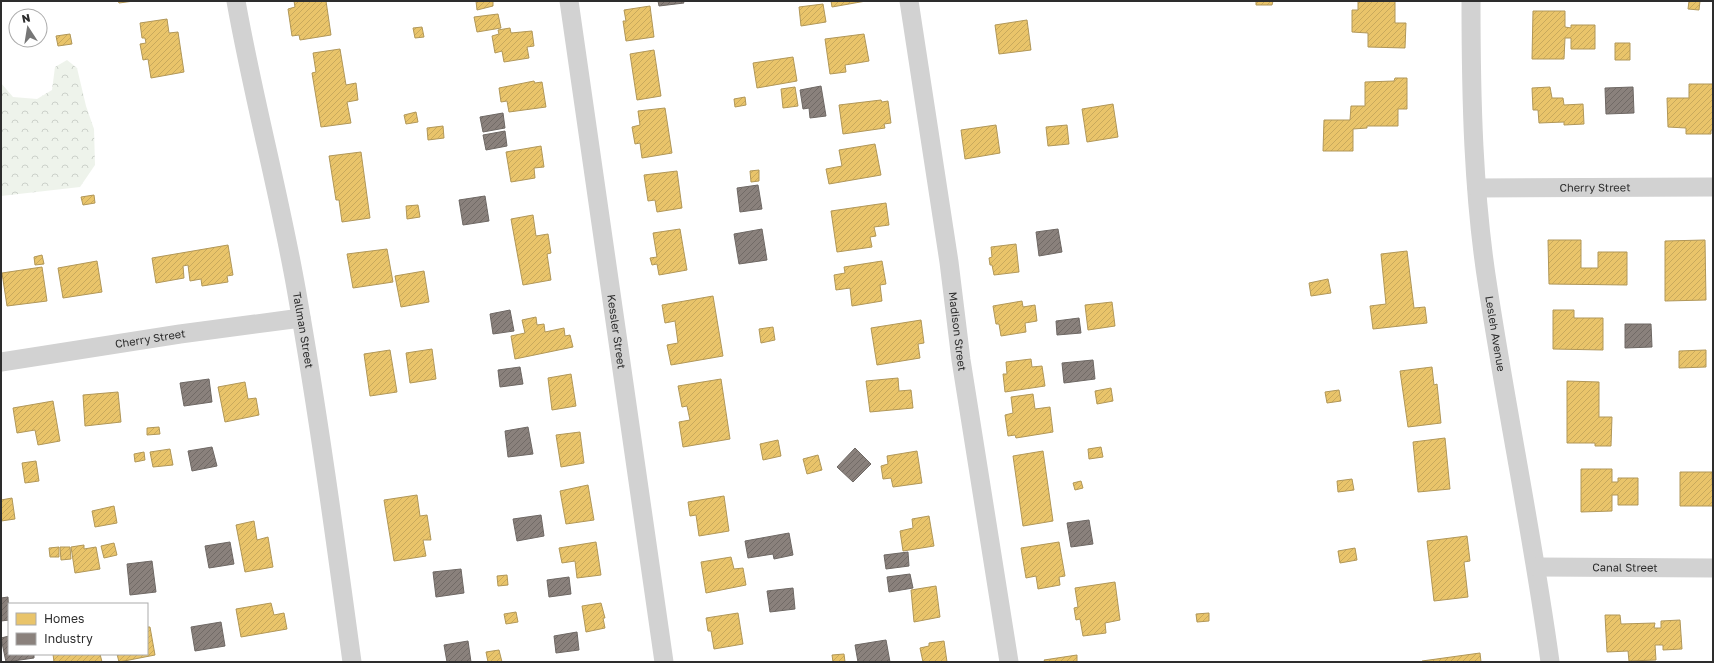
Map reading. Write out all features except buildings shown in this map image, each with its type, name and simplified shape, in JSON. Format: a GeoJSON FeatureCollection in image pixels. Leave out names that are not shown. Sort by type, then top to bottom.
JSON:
{"type":"FeatureCollection","features":[{"type":"Feature","properties":{"kind":"street","name":"Tallman Street"},"geometry":{"type":"LineString","coordinates":[[236,1],[250,75],[282,216],[301,318],[352,662]]}},
{"type":"Feature","properties":{"kind":"street","name":"Kessler Street"},"geometry":{"type":"LineString","coordinates":[[569,1],[664,662]]}},
{"type":"Feature","properties":{"kind":"street","name":"Madison Street"},"geometry":{"type":"LineString","coordinates":[[909,1],[949,262],[961,360],[1009,662]]}},
{"type":"Feature","properties":{"kind":"street","name":"Lesleh Avenue"},"geometry":{"type":"LineString","coordinates":[[1471,1],[1471,93],[1477,188],[1488,287],[1537,567],[1550,662]]}},
{"type":"Feature","properties":{"kind":"street","name":"Cherry Street"},"geometry":{"type":"LineString","coordinates":[[1477,188],[1713,187]]}},
{"type":"Feature","properties":{"kind":"street","name":"Cherry Street"},"geometry":{"type":"LineString","coordinates":[[1,362],[180,334],[301,318]]}},
{"type":"Feature","properties":{"kind":"street","name":"Canal Street"},"geometry":{"type":"LineString","coordinates":[[1537,567],[1713,568]]}},
{"type":"Feature","properties":{"kind":"green space"},"geometry":{"type":"Polygon","coordinates":[[[67,60],[77,68],[86,106],[94,129],[95,165],[80,187],[1,196],[1,83],[13,97],[37,99],[52,90],[55,67],[67,60]]]}}]}
